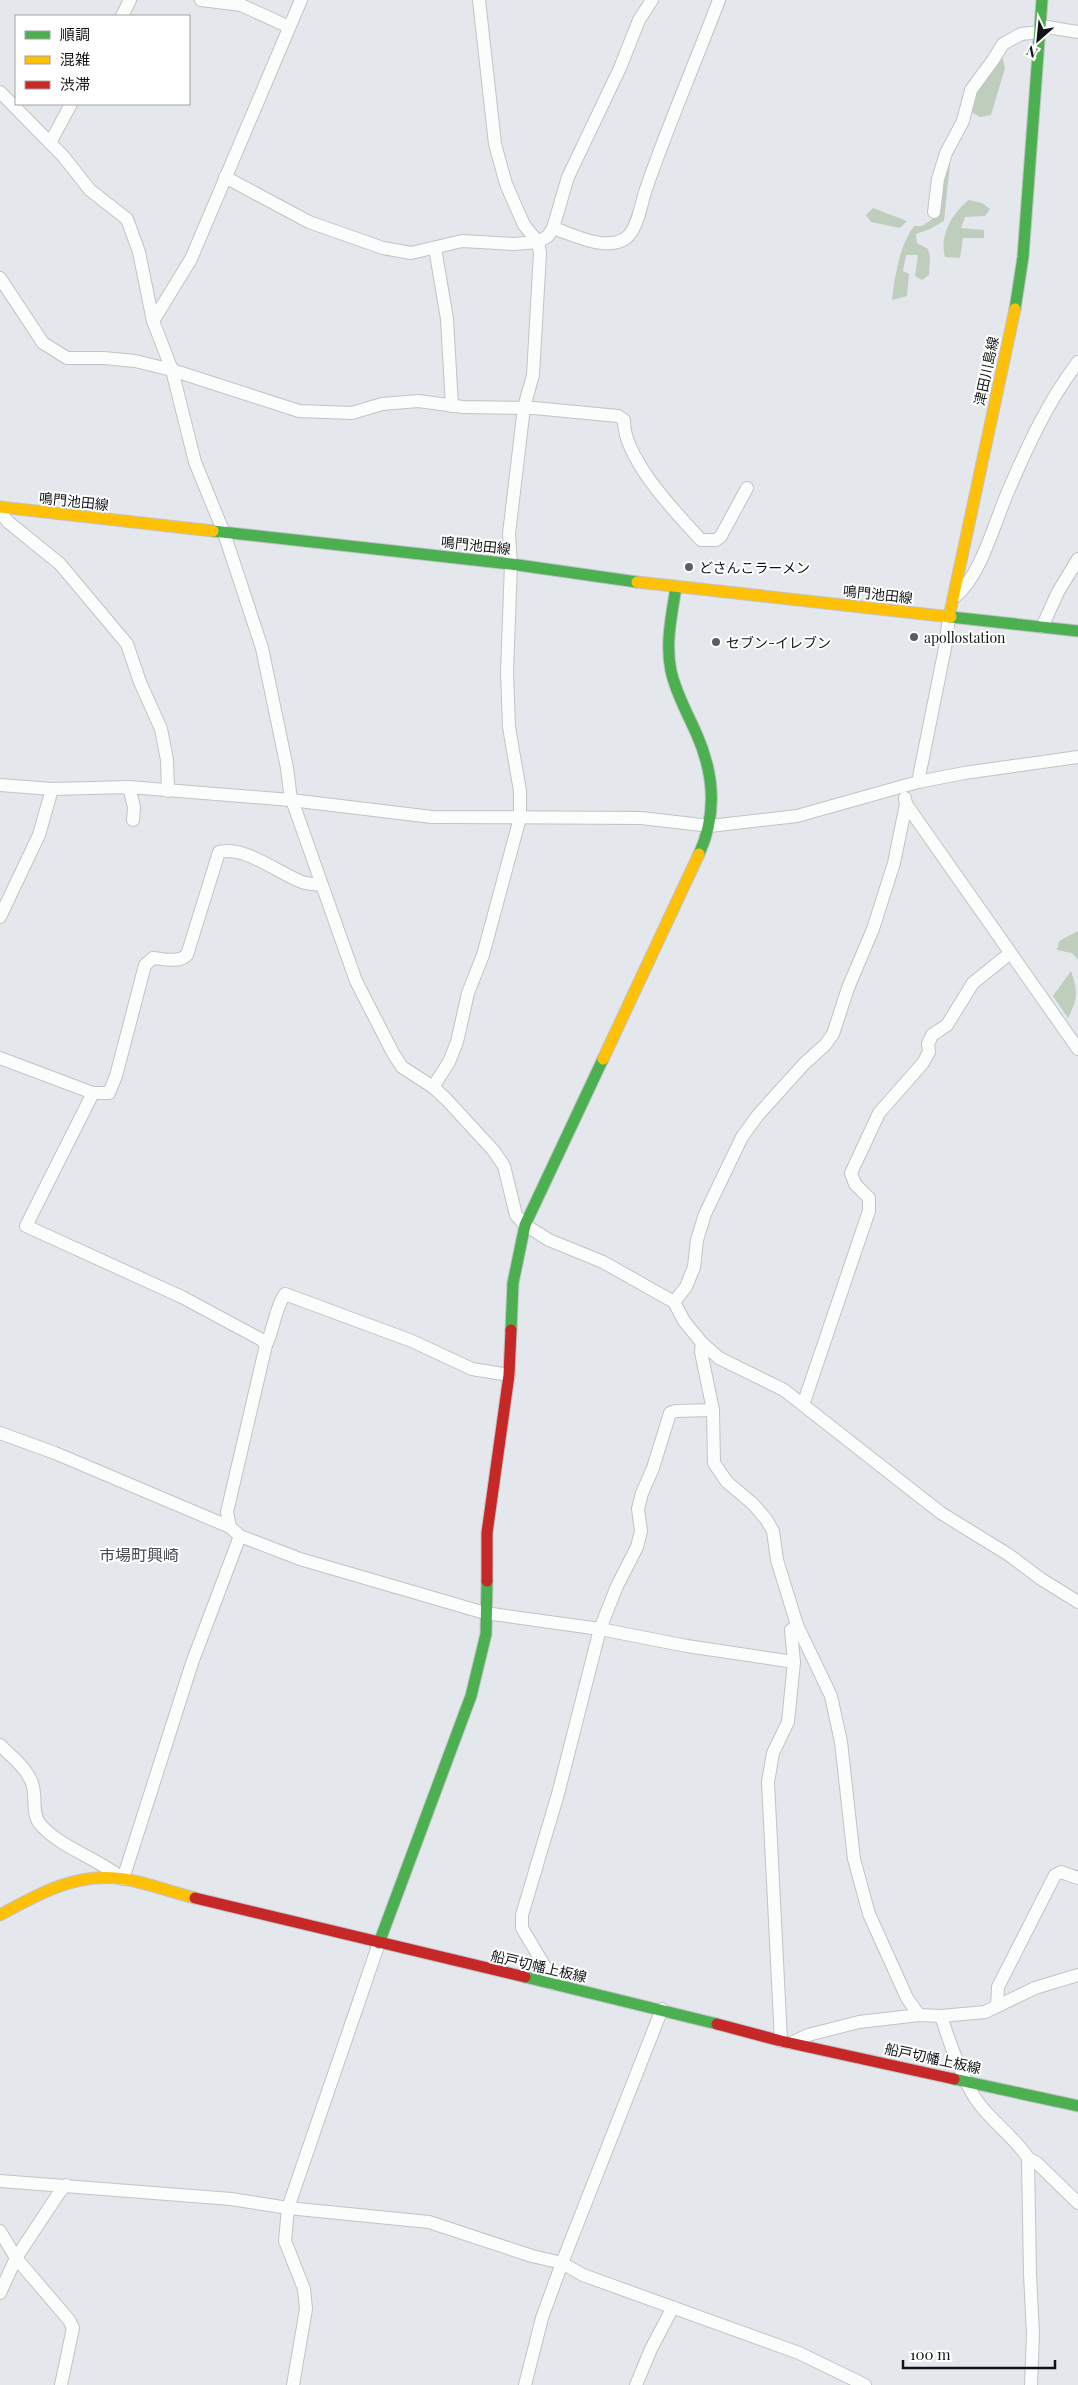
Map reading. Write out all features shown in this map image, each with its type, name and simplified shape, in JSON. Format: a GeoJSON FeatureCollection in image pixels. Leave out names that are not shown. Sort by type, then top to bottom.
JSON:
{"type":"FeatureCollection","features":[{"type":"Feature","properties":{"kind":"main road","name":"津田川島線"},"geometry":{"type":"LineString","coordinates":[[949,616],[1016,303],[1023,257],[1042,0]]}},
{"type":"Feature","properties":{"kind":"main road","name":"鳴門池田線"},"geometry":{"type":"LineString","coordinates":[[0,509],[511,564],[676,587],[949,616]]}},
{"type":"Feature","properties":{"kind":"main road"},"geometry":{"type":"LineString","coordinates":[[379,1943],[471,1696],[482,1656],[486,1634],[487,1525],[509,1376],[513,1283],[525,1226],[703,849],[710,826],[711,781],[705,756],[680,702],[670,670],[670,643],[676,587]]}},
{"type":"Feature","properties":{"kind":"main road"},"geometry":{"type":"LineString","coordinates":[[949,616],[1078,632]]}},
{"type":"Feature","properties":{"kind":"main road","name":"船戸切幡上板線"},"geometry":{"type":"LineString","coordinates":[[0,1915],[43,1892],[74,1880],[123,1879],[379,1943],[662,2009],[786,2042],[1078,2106]]}},
{"type":"Feature","properties":{"kind":"street"},"geometry":{"type":"LineString","coordinates":[[122,15],[130,0]]}},
{"type":"Feature","properties":{"kind":"street"},"geometry":{"type":"LineString","coordinates":[[202,0],[241,6],[289,27]]}},
{"type":"Feature","properties":{"kind":"street"},"geometry":{"type":"LineString","coordinates":[[154,321],[191,259],[301,0]]}},
{"type":"Feature","properties":{"kind":"street"},"geometry":{"type":"LineString","coordinates":[[433,1087],[449,1062],[457,1042],[468,993],[483,955],[520,818],[520,791],[509,727],[508,672],[511,564],[509,534],[524,407],[533,376],[540,254],[538,242],[524,225],[506,184],[496,144],[479,0]]}},
{"type":"Feature","properties":{"kind":"street"},"geometry":{"type":"LineString","coordinates":[[226,177],[309,222],[335,233],[383,248],[411,253],[462,241],[514,244],[538,242],[548,236],[553,228],[568,177],[639,20],[652,0]]}},
{"type":"Feature","properties":{"kind":"street"},"geometry":{"type":"LineString","coordinates":[[553,228],[582,238],[610,244],[627,237],[634,226],[655,164],[719,0]]}},
{"type":"Feature","properties":{"kind":"street"},"geometry":{"type":"LineString","coordinates":[[934,212],[938,179],[946,152],[963,121],[971,90],[1003,44],[1021,34],[1041,29],[1078,32]]}},
{"type":"Feature","properties":{"kind":"street"},"geometry":{"type":"LineString","coordinates":[[0,92],[50,143],[90,190],[127,219],[139,252],[154,321],[172,370],[196,462],[224,533],[262,648],[287,768],[291,800],[356,981],[393,1053],[407,1071],[433,1087],[493,1150],[504,1166],[516,1215],[525,1226],[548,1240],[603,1262],[674,1302],[684,1321],[702,1343],[719,1358],[784,1390],[942,1513],[1009,1555],[1041,1579],[1078,1602]]}},
{"type":"Feature","properties":{"kind":"street"},"geometry":{"type":"LineString","coordinates":[[50,143],[70,105]]}},
{"type":"Feature","properties":{"kind":"street"},"geometry":{"type":"LineString","coordinates":[[435,248],[447,320],[452,406]]}},
{"type":"Feature","properties":{"kind":"street"},"geometry":{"type":"LineString","coordinates":[[0,278],[43,343],[68,358],[128,360],[172,370],[299,411],[352,414],[382,404],[418,401],[452,406],[524,407],[618,416],[624,420],[624,432],[653,487],[701,540],[716,540],[721,536],[747,488]]}},
{"type":"Feature","properties":{"kind":"street"},"geometry":{"type":"LineString","coordinates":[[952,599],[961,592],[977,566],[1007,493],[1049,407],[1078,362]]}},
{"type":"Feature","properties":{"kind":"street"},"geometry":{"type":"LineString","coordinates":[[0,509],[7,521],[60,564],[127,644],[140,682],[161,729],[167,760],[168,791]]}},
{"type":"Feature","properties":{"kind":"street"},"geometry":{"type":"LineString","coordinates":[[1042,627],[1058,592],[1078,559]]}},
{"type":"Feature","properties":{"kind":"street"},"geometry":{"type":"LineString","coordinates":[[918,782],[945,648],[949,616]]}},
{"type":"Feature","properties":{"kind":"street"},"geometry":{"type":"LineString","coordinates":[[0,785],[52,788],[129,787],[291,800],[405,816],[641,818],[710,826],[797,816],[918,782],[964,772],[1078,758]]}},
{"type":"Feature","properties":{"kind":"street"},"geometry":{"type":"LineString","coordinates":[[129,787],[134,807],[133,820]]}},
{"type":"Feature","properties":{"kind":"street"},"geometry":{"type":"LineString","coordinates":[[902,787],[906,804],[1078,1049]]}},
{"type":"Feature","properties":{"kind":"street"},"geometry":{"type":"LineString","coordinates":[[0,917],[39,835],[52,788]]}},
{"type":"Feature","properties":{"kind":"street"},"geometry":{"type":"LineString","coordinates":[[674,1302],[686,1287],[694,1267],[697,1240],[705,1214],[742,1137],[758,1115],[804,1064],[825,1045],[833,1034],[894,863],[906,804]]}},
{"type":"Feature","properties":{"kind":"street"},"geometry":{"type":"LineString","coordinates":[[0,1058],[92,1093],[110,1092],[116,1076],[145,965],[153,958],[176,960],[183,959],[188,954],[219,852],[228,850],[243,854],[303,882],[321,885]]}},
{"type":"Feature","properties":{"kind":"street"},"geometry":{"type":"LineString","coordinates":[[803,1405],[869,1211],[869,1198],[855,1184],[851,1173],[872,1126],[879,1113],[923,1063],[929,1052],[928,1044],[932,1035],[947,1025],[970,987],[1010,954]]}},
{"type":"Feature","properties":{"kind":"street"},"geometry":{"type":"LineString","coordinates":[[92,1093],[26,1226],[182,1297],[262,1340],[266,1345]]}},
{"type":"Feature","properties":{"kind":"street"},"geometry":{"type":"LineString","coordinates":[[230,1527],[227,1512],[266,1345],[272,1333],[281,1300],[285,1294],[412,1341],[472,1369],[509,1376]]}},
{"type":"Feature","properties":{"kind":"street"},"geometry":{"type":"LineString","coordinates":[[702,1343],[701,1352],[713,1410],[714,1463],[727,1482],[753,1504],[766,1519],[773,1532],[777,1560],[797,1625],[831,1696],[841,1742],[854,1859],[869,1914],[906,1998],[919,2015]]}},
{"type":"Feature","properties":{"kind":"street"},"geometry":{"type":"LineString","coordinates":[[553,1984],[551,1977],[522,1928],[522,1915],[558,1794],[600,1629],[617,1586],[637,1547],[641,1531],[638,1509],[670,1413],[676,1411],[713,1410]]}},
{"type":"Feature","properties":{"kind":"street"},"geometry":{"type":"LineString","coordinates":[[0,1433],[230,1527],[240,1536],[300,1559],[486,1613],[600,1629],[687,1646],[794,1662]]}},
{"type":"Feature","properties":{"kind":"street"},"geometry":{"type":"LineString","coordinates":[[0,1745],[26,1770],[34,1791],[36,1818],[41,1825],[51,1834],[123,1879],[192,1663],[240,1536]]}},
{"type":"Feature","properties":{"kind":"street"},"geometry":{"type":"LineString","coordinates":[[797,1625],[792,1630],[794,1662],[788,1722],[772,1753],[768,1782],[786,2042],[808,2034],[859,2022],[919,2015],[940,2016],[985,2012],[1035,1988],[1078,1975]]}},
{"type":"Feature","properties":{"kind":"street"},"geometry":{"type":"LineString","coordinates":[[997,2006],[998,1987],[1056,1875],[1061,1872],[1078,1878]]}},
{"type":"Feature","properties":{"kind":"street"},"geometry":{"type":"LineString","coordinates":[[293,2385],[306,2309],[304,2289],[285,2241],[288,2208],[379,1943]]}},
{"type":"Feature","properties":{"kind":"street"},"geometry":{"type":"LineString","coordinates":[[525,2385],[542,2318],[562,2263],[662,2009]]}},
{"type":"Feature","properties":{"kind":"street"},"geometry":{"type":"LineString","coordinates":[[940,2016],[975,2098],[997,2124],[1023,2149],[1028,2158],[1033,2334],[1031,2385]]}},
{"type":"Feature","properties":{"kind":"street"},"geometry":{"type":"LineString","coordinates":[[1028,2158],[1037,2163],[1078,2203]]}},
{"type":"Feature","properties":{"kind":"street"},"geometry":{"type":"LineString","coordinates":[[0,2181],[231,2199],[288,2208],[429,2222],[532,2256],[562,2263],[583,2275],[800,2353],[865,2385]]}},
{"type":"Feature","properties":{"kind":"street"},"geometry":{"type":"LineString","coordinates":[[0,2293],[16,2258],[59,2193],[66,2186]]}},
{"type":"Feature","properties":{"kind":"street"},"geometry":{"type":"LineString","coordinates":[[0,2231],[16,2258],[69,2320],[73,2328],[61,2385]]}},
{"type":"Feature","properties":{"kind":"street"},"geometry":{"type":"LineString","coordinates":[[636,2385],[651,2349],[673,2307]]}},
{"type":"Feature","properties":{"kind":"green space"},"geometry":{"type":"Polygon","coordinates":[[[1002,54],[1005,68],[991,115],[980,117],[970,111],[976,90],[1002,54]]]}},
{"type":"Feature","properties":{"kind":"green space"},"geometry":{"type":"Polygon","coordinates":[[[947,162],[950,163],[944,221],[916,234],[917,243],[928,249],[930,257],[929,275],[922,280],[915,276],[918,255],[906,255],[903,271],[909,274],[907,296],[892,300],[899,262],[909,234],[914,226],[922,226],[937,216],[947,162]]]}},
{"type":"Feature","properties":{"kind":"green space"},"geometry":{"type":"Polygon","coordinates":[[[969,200],[982,203],[990,209],[985,216],[965,217],[961,228],[984,230],[984,238],[963,238],[960,258],[945,257],[945,233],[957,211],[969,200]]]}},
{"type":"Feature","properties":{"kind":"green space"},"geometry":{"type":"Polygon","coordinates":[[[873,208],[907,221],[900,228],[871,222],[866,215],[873,208]]]}},
{"type":"Feature","properties":{"kind":"green space"},"geometry":{"type":"Polygon","coordinates":[[[1078,931],[1078,960],[1072,953],[1057,950],[1059,941],[1078,931]]]}},
{"type":"Feature","properties":{"kind":"green space"},"geometry":{"type":"Polygon","coordinates":[[[1071,971],[1076,995],[1068,1018],[1053,996],[1071,971]]]}},
{"type":"Feature","properties":{"kind":"traffic: fast"},"geometry":{"type":"LineString","coordinates":[[1015,309],[1023,257],[1042,0]]}},
{"type":"Feature","properties":{"kind":"traffic: fast"},"geometry":{"type":"LineString","coordinates":[[213,531],[511,564],[637,582]]}},
{"type":"Feature","properties":{"kind":"traffic: fast"},"geometry":{"type":"LineString","coordinates":[[676,587],[671,618],[669,660],[679,696],[703,750],[710,780],[711,809],[709,824],[699,854]]}},
{"type":"Feature","properties":{"kind":"traffic: fast"},"geometry":{"type":"LineString","coordinates":[[951,617],[1078,631]]}},
{"type":"Feature","properties":{"kind":"traffic: fast"},"geometry":{"type":"LineString","coordinates":[[511,1330],[513,1283],[525,1225],[603,1059]]}},
{"type":"Feature","properties":{"kind":"traffic: fast"},"geometry":{"type":"LineString","coordinates":[[379,1943],[471,1696],[486,1634],[487,1581]]}},
{"type":"Feature","properties":{"kind":"traffic: fast"},"geometry":{"type":"LineString","coordinates":[[525,1977],[717,2024]]}},
{"type":"Feature","properties":{"kind":"traffic: fast"},"geometry":{"type":"LineString","coordinates":[[954,2079],[1078,2106]]}},
{"type":"Feature","properties":{"kind":"traffic: slow"},"geometry":{"type":"LineString","coordinates":[[949,617],[1015,309]]}},
{"type":"Feature","properties":{"kind":"traffic: slow"},"geometry":{"type":"LineString","coordinates":[[0,507],[213,531]]}},
{"type":"Feature","properties":{"kind":"traffic: slow"},"geometry":{"type":"LineString","coordinates":[[637,582],[951,617]]}},
{"type":"Feature","properties":{"kind":"traffic: slow"},"geometry":{"type":"LineString","coordinates":[[603,1059],[699,854]]}},
{"type":"Feature","properties":{"kind":"traffic: slow"},"geometry":{"type":"LineString","coordinates":[[0,1915],[44,1892],[75,1881],[91,1878],[124,1879],[195,1898]]}},
{"type":"Feature","properties":{"kind":"traffic: jam"},"geometry":{"type":"LineString","coordinates":[[487,1581],[487,1533],[509,1375],[511,1330]]}},
{"type":"Feature","properties":{"kind":"traffic: jam"},"geometry":{"type":"LineString","coordinates":[[195,1898],[525,1977]]}},
{"type":"Feature","properties":{"kind":"traffic: jam"},"geometry":{"type":"LineString","coordinates":[[717,2024],[781,2041],[954,2079]]}},
{"type":"Feature","properties":{"kind":"place","name":"どさんこラーメン"},"geometry":{"type":"Point","coordinates":[689,567]}},
{"type":"Feature","properties":{"kind":"place","name":"apollostation"},"geometry":{"type":"Point","coordinates":[914,637]}},
{"type":"Feature","properties":{"kind":"place","name":"セブン-イレブン"},"geometry":{"type":"Point","coordinates":[716,642]}},
{"type":"Feature","properties":{"kind":"district","name":"市場町興崎"},"geometry":{"type":"Point","coordinates":[139,1554]}}]}
